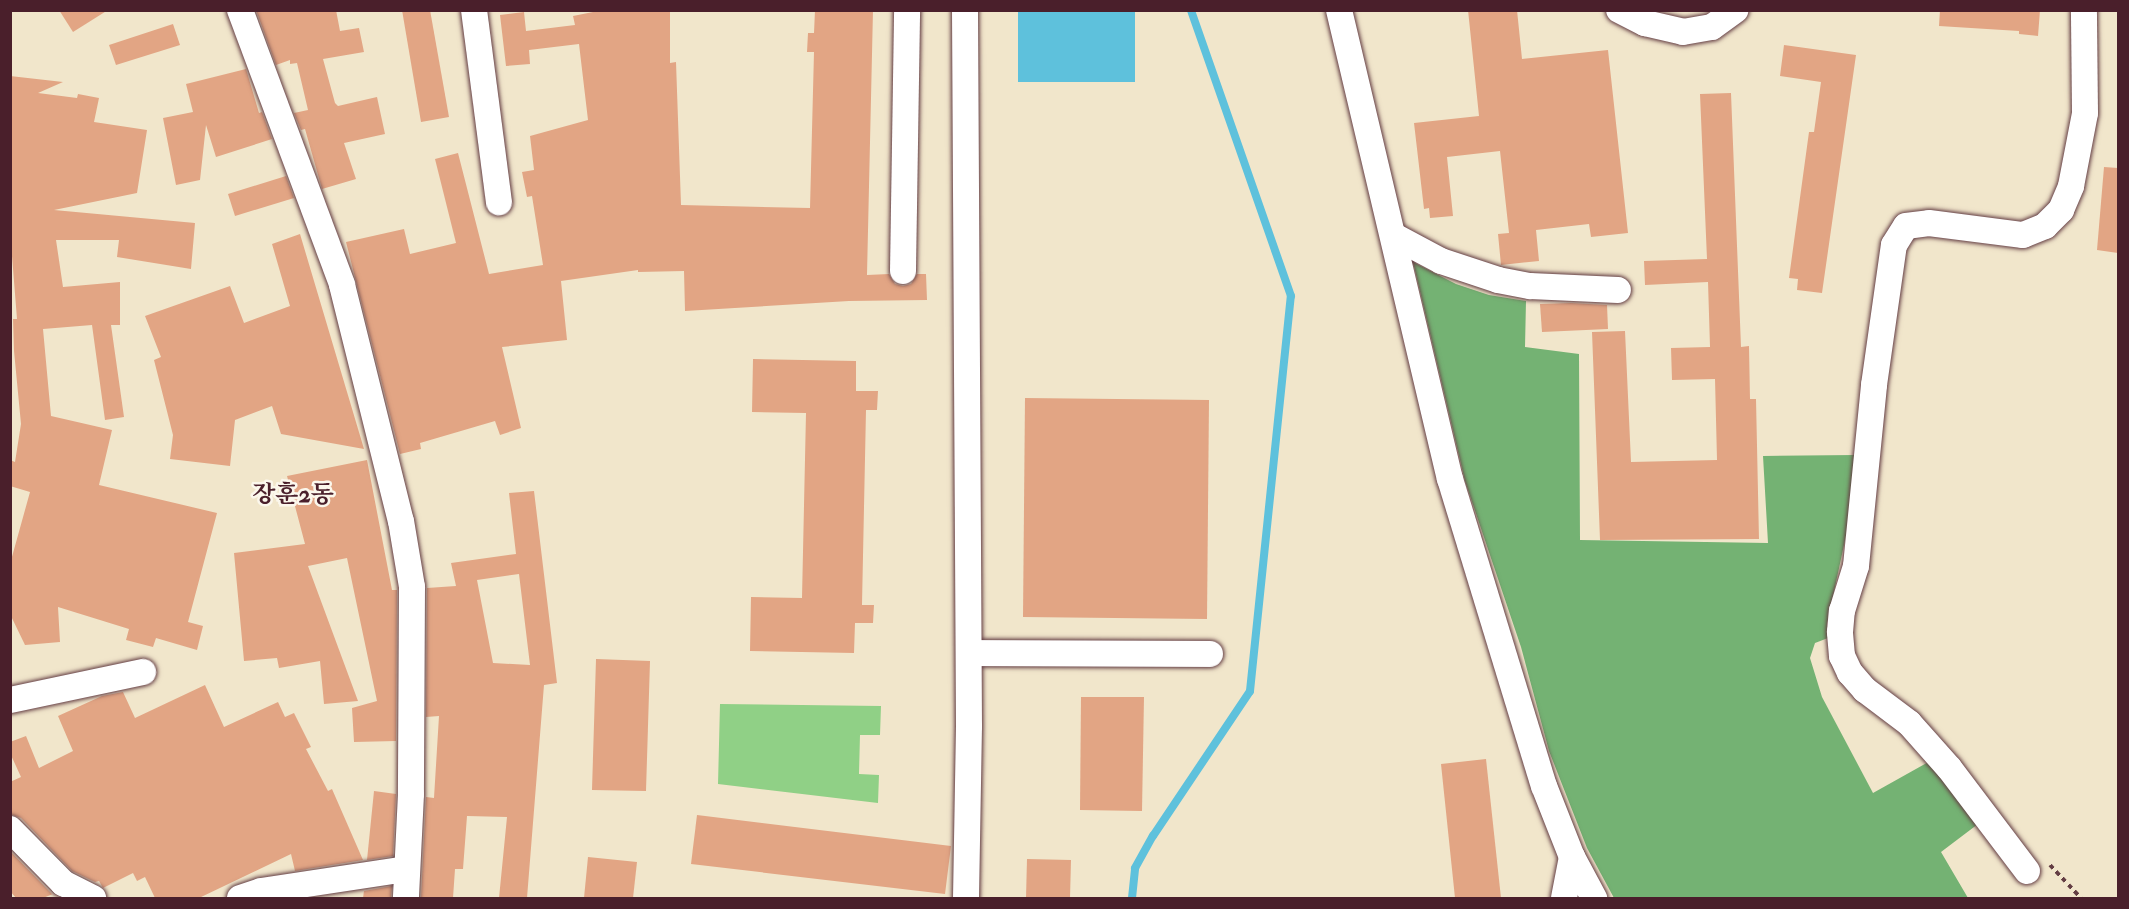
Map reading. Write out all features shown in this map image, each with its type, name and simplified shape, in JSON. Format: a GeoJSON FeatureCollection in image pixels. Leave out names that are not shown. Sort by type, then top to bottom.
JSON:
{"type":"FeatureCollection","features":[{"type":"Feature","properties":{"kind":"street"},"geometry":{"type":"LineString","coordinates":[[240,10],[342,285],[401,521],[412,587],[411,794],[406,898]]}},
{"type":"Feature","properties":{"kind":"street"},"geometry":{"type":"LineString","coordinates":[[474,10],[499,202]]}},
{"type":"Feature","properties":{"kind":"street"},"geometry":{"type":"LineString","coordinates":[[903,271],[907,10]]}},
{"type":"Feature","properties":{"kind":"street"},"geometry":{"type":"LineString","coordinates":[[965,10],[969,653],[966,898]]}},
{"type":"Feature","properties":{"kind":"street"},"geometry":{"type":"LineString","coordinates":[[1339,10],[1450,479],[1544,786],[1572,857],[1594,898]]}},
{"type":"Feature","properties":{"kind":"street"},"geometry":{"type":"LineString","coordinates":[[1619,10],[1645,23],[1683,32],[1712,27],[1735,10]]}},
{"type":"Feature","properties":{"kind":"street"},"geometry":{"type":"LineString","coordinates":[[2027,871],[1949,768],[1909,723],[1865,690],[1850,673],[1842,656],[1840,632],[1842,610],[1856,566],[1874,385],[1894,245],[1906,226],[1929,223],[2023,235],[2045,226],[2061,210],[2071,186],[2085,113],[2084,10]]}},
{"type":"Feature","properties":{"kind":"street"},"geometry":{"type":"LineString","coordinates":[[1394,236],[1440,261],[1498,280],[1530,286],[1618,290]]}},
{"type":"Feature","properties":{"kind":"street"},"geometry":{"type":"LineString","coordinates":[[969,653],[1210,654]]}},
{"type":"Feature","properties":{"kind":"street"},"geometry":{"type":"LineString","coordinates":[[10,700],[143,672]]}},
{"type":"Feature","properties":{"kind":"street"},"geometry":{"type":"LineString","coordinates":[[10,829],[63,883],[93,898]]}},
{"type":"Feature","properties":{"kind":"street"},"geometry":{"type":"LineString","coordinates":[[1564,898],[1572,857]]}},
{"type":"Feature","properties":{"kind":"street"},"geometry":{"type":"LineString","coordinates":[[240,898],[261,891],[406,869]]}},
{"type":"Feature","properties":{"kind":"green space"},"geometry":{"type":"Polygon","coordinates":[[[1413,262],[1456,284],[1489,295],[1526,301],[1525,347],[1579,354],[1580,540],[1768,543],[1763,456],[1855,455],[1847,531],[1827,624],[1828,638],[1815,643],[1810,658],[1822,697],[1873,793],[1932,760],[1978,824],[1941,852],[1968,898],[1614,898],[1587,848],[1549,751],[1521,647],[1465,481],[1413,262]]]}},
{"type":"Feature","properties":{"kind":"green space"},"geometry":{"type":"Polygon","coordinates":[[[720,704],[881,706],[880,735],[860,735],[859,774],[879,775],[878,803],[718,784],[720,704]]]}},
{"type":"Feature","properties":{"kind":"water"},"geometry":{"type":"Polygon","coordinates":[[[1018,11],[1135,11],[1135,82],[1018,82],[1018,11]]]}},
{"type":"Feature","properties":{"kind":"building"},"geometry":{"type":"Polygon","coordinates":[[[59,10],[108,10],[73,32],[59,10]]]}},
{"type":"Feature","properties":{"kind":"building"},"geometry":{"type":"Polygon","coordinates":[[[256,10],[336,10],[340,31],[359,28],[364,52],[323,59],[335,103],[338,106],[377,97],[385,134],[344,143],[356,179],[322,189],[305,129],[301,130],[294,113],[308,110],[297,63],[290,64],[290,60],[276,65],[256,10]]]}},
{"type":"Feature","properties":{"kind":"building"},"geometry":{"type":"Polygon","coordinates":[[[402,10],[430,10],[449,117],[421,122],[402,10]]]}},
{"type":"Feature","properties":{"kind":"building"},"geometry":{"type":"Polygon","coordinates":[[[603,10],[670,10],[670,63],[676,62],[681,205],[810,208],[814,52],[807,52],[808,33],[814,33],[815,10],[873,10],[867,275],[889,274],[895,284],[903,286],[911,284],[917,274],[926,274],[927,300],[849,301],[685,311],[684,271],[638,272],[638,270],[561,281],[567,340],[502,347],[521,428],[500,435],[495,421],[420,443],[421,449],[400,454],[346,242],[404,229],[410,254],[456,243],[435,159],[458,153],[489,274],[543,265],[532,196],[527,197],[522,172],[534,170],[530,136],[588,120],[579,44],[529,50],[530,64],[506,66],[500,15],[524,12],[526,31],[575,25],[573,16],[603,10]]]}},
{"type":"Feature","properties":{"kind":"building"},"geometry":{"type":"Polygon","coordinates":[[[1468,10],[1517,10],[1522,59],[1608,50],[1628,233],[1591,237],[1589,224],[1536,230],[1539,261],[1501,265],[1498,234],[1509,233],[1500,151],[1447,157],[1453,216],[1430,218],[1429,208],[1424,209],[1414,123],[1479,116],[1468,10]]]}},
{"type":"Feature","properties":{"kind":"building"},"geometry":{"type":"Polygon","coordinates":[[[1940,10],[2040,10],[2038,36],[2019,34],[2019,31],[1939,26],[1940,10]]]}},
{"type":"Feature","properties":{"kind":"building"},"geometry":{"type":"Polygon","coordinates":[[[173,24],[180,45],[116,65],[109,45],[173,24]]]}},
{"type":"Feature","properties":{"kind":"building"},"geometry":{"type":"Polygon","coordinates":[[[1784,45],[1856,55],[1822,293],[1797,290],[1798,279],[1789,278],[1809,132],[1814,132],[1821,82],[1780,76],[1784,45]]]}},
{"type":"Feature","properties":{"kind":"building"},"geometry":{"type":"Polygon","coordinates":[[[246,69],[259,113],[262,112],[272,139],[216,157],[206,125],[200,180],[176,185],[163,118],[193,112],[186,84],[246,69]]]}},
{"type":"Feature","properties":{"kind":"building"},"geometry":{"type":"Polygon","coordinates":[[[10,76],[63,82],[38,93],[77,98],[78,94],[99,98],[94,122],[147,130],[137,193],[54,210],[195,223],[191,269],[117,257],[119,240],[56,240],[63,287],[120,282],[120,325],[111,325],[124,417],[105,420],[92,325],[43,329],[51,416],[112,430],[99,485],[217,513],[188,622],[203,626],[197,650],[156,638],[153,647],[126,640],[129,629],[58,607],[60,642],[25,645],[10,614],[10,564],[30,492],[10,486],[10,460],[15,462],[21,424],[14,351],[13,319],[17,319],[10,231],[10,76]]]}},
{"type":"Feature","properties":{"kind":"building"},"geometry":{"type":"Polygon","coordinates":[[[1731,93],[1741,347],[1749,346],[1750,399],[1756,399],[1759,539],[1600,540],[1592,332],[1625,331],[1631,462],[1717,460],[1715,379],[1672,380],[1671,348],[1710,347],[1708,282],[1645,285],[1644,261],[1707,259],[1700,94],[1731,93]]]}},
{"type":"Feature","properties":{"kind":"building"},"geometry":{"type":"Polygon","coordinates":[[[2104,167],[2118,168],[2118,253],[2097,250],[2104,167]]]}},
{"type":"Feature","properties":{"kind":"building"},"geometry":{"type":"Polygon","coordinates":[[[286,176],[294,198],[235,216],[228,194],[286,176]]]}},
{"type":"Feature","properties":{"kind":"building"},"geometry":{"type":"Polygon","coordinates":[[[300,234],[364,449],[281,434],[272,406],[235,420],[230,466],[170,459],[173,435],[154,360],[161,357],[145,316],[230,286],[244,323],[290,306],[272,244],[300,234]]]}},
{"type":"Feature","properties":{"kind":"building"},"geometry":{"type":"Polygon","coordinates":[[[1540,304],[1607,305],[1608,329],[1542,332],[1540,304]]]}},
{"type":"Feature","properties":{"kind":"building"},"geometry":{"type":"Polygon","coordinates":[[[753,359],[856,361],[856,391],[878,391],[877,410],[866,410],[862,605],[874,605],[873,623],[855,623],[854,653],[750,651],[751,597],[802,598],[806,413],[752,412],[753,359]]]}},
{"type":"Feature","properties":{"kind":"building"},"geometry":{"type":"Polygon","coordinates":[[[1025,398],[1209,400],[1207,619],[1023,617],[1025,398]]]}},
{"type":"Feature","properties":{"kind":"building"},"geometry":{"type":"Polygon","coordinates":[[[367,460],[392,590],[397,590],[396,741],[354,742],[352,708],[377,701],[347,558],[308,566],[358,701],[324,704],[320,661],[279,668],[277,658],[244,661],[234,553],[305,544],[287,476],[367,460]]]}},
{"type":"Feature","properties":{"kind":"building"},"geometry":{"type":"Polygon","coordinates":[[[534,491],[557,683],[544,685],[527,898],[499,898],[507,817],[467,816],[463,869],[455,869],[453,898],[421,898],[426,797],[434,798],[439,716],[426,717],[427,588],[456,586],[451,563],[516,554],[509,493],[534,491]],[[519,574],[477,580],[493,663],[530,665],[519,574]]]}},
{"type":"Feature","properties":{"kind":"building"},"geometry":{"type":"Polygon","coordinates":[[[596,659],[650,661],[646,791],[592,790],[596,659]]]}},
{"type":"Feature","properties":{"kind":"building"},"geometry":{"type":"Polygon","coordinates":[[[205,685],[224,727],[278,702],[285,717],[294,713],[311,747],[306,749],[328,791],[332,789],[363,860],[295,871],[291,854],[199,898],[155,898],[145,877],[137,881],[133,873],[103,888],[99,881],[95,882],[72,871],[21,818],[10,814],[10,782],[21,777],[10,753],[10,742],[26,736],[39,768],[73,751],[58,716],[102,696],[123,692],[135,718],[205,685]]]}},
{"type":"Feature","properties":{"kind":"building"},"geometry":{"type":"Polygon","coordinates":[[[1081,697],[1144,697],[1142,811],[1080,810],[1081,697]]]}},
{"type":"Feature","properties":{"kind":"building"},"geometry":{"type":"Polygon","coordinates":[[[1486,759],[1501,898],[1455,898],[1441,764],[1486,759]]]}},
{"type":"Feature","properties":{"kind":"building"},"geometry":{"type":"Polygon","coordinates":[[[374,791],[396,794],[393,856],[367,860],[374,791]]]}},
{"type":"Feature","properties":{"kind":"building"},"geometry":{"type":"Polygon","coordinates":[[[697,815],[951,846],[945,894],[691,864],[697,815]]]}},
{"type":"Feature","properties":{"kind":"building"},"geometry":{"type":"Polygon","coordinates":[[[10,851],[53,894],[43,898],[16,898],[10,891],[10,851]]]}},
{"type":"Feature","properties":{"kind":"building"},"geometry":{"type":"Polygon","coordinates":[[[588,857],[637,862],[633,898],[584,898],[588,857]]]}},
{"type":"Feature","properties":{"kind":"building"},"geometry":{"type":"Polygon","coordinates":[[[1027,859],[1071,860],[1070,898],[1026,898],[1027,859]]]}},
{"type":"Feature","properties":{"kind":"building"},"geometry":{"type":"Polygon","coordinates":[[[392,886],[391,898],[363,898],[364,891],[392,886]]]}},
{"type":"Feature","properties":{"kind":"waterway"},"geometry":{"type":"LineString","coordinates":[[1132,898],[1135,868],[1153,836],[1250,691],[1291,296],[1191,10]]}},
{"type":"Feature","properties":{"kind":"district","name":"장훈2동"},"geometry":{"type":"Point","coordinates":[293,495]}}]}
